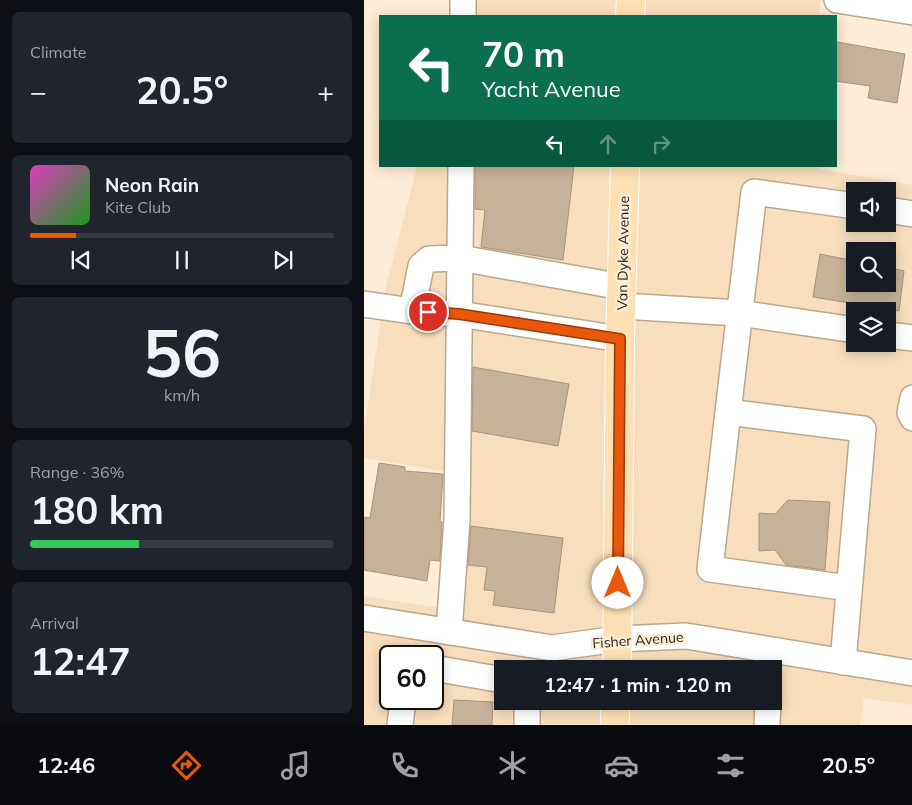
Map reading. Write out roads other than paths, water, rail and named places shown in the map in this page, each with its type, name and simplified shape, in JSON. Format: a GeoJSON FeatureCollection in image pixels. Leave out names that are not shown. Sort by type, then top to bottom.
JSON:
{"type":"FeatureCollection","features":[{"type":"Feature","properties":{"kind":"main road"},"geometry":{"type":"LineString","coordinates":[[630,15],[631,0]]}},
{"type":"Feature","properties":{"kind":"main road","name":"Van Dyke Avenue"},"geometry":{"type":"LineString","coordinates":[[617,660],[620,339],[625,167]]}},
{"type":"Feature","properties":{"kind":"main road"},"geometry":{"type":"LineString","coordinates":[[615,725],[616,710]]}},
{"type":"Feature","properties":{"kind":"street"},"geometry":{"type":"LineString","coordinates":[[462,15],[463,0]]}},
{"type":"Feature","properties":{"kind":"street"},"geometry":{"type":"LineString","coordinates":[[837,0],[912,12]]}},
{"type":"Feature","properties":{"kind":"street"},"geometry":{"type":"LineString","coordinates":[[449,632],[457,519],[461,167]]}},
{"type":"Feature","properties":{"kind":"street"},"geometry":{"type":"LineString","coordinates":[[846,205],[754,192],[710,569],[849,588]]}},
{"type":"Feature","properties":{"kind":"street"},"geometry":{"type":"LineString","coordinates":[[896,211],[912,214]]}},
{"type":"Feature","properties":{"kind":"street"},"geometry":{"type":"LineString","coordinates":[[412,311],[421,266],[429,259],[460,258],[622,297],[846,329]]}},
{"type":"Feature","properties":{"kind":"street"},"geometry":{"type":"LineString","coordinates":[[364,304],[412,311],[459,314],[620,339]]}},
{"type":"Feature","properties":{"kind":"street"},"geometry":{"type":"LineString","coordinates":[[896,336],[912,338]]}},
{"type":"Feature","properties":{"kind":"street"},"geometry":{"type":"LineString","coordinates":[[912,398],[910,414],[912,418]]}},
{"type":"Feature","properties":{"kind":"street"},"geometry":{"type":"LineString","coordinates":[[728,412],[863,428],[843,662]]}},
{"type":"Feature","properties":{"kind":"street","name":"Fisher Avenue"},"geometry":{"type":"LineString","coordinates":[[364,618],[552,648],[618,639],[686,636],[768,659],[843,662],[912,673]]}},
{"type":"Feature","properties":{"kind":"street"},"geometry":{"type":"LineString","coordinates":[[444,670],[494,678]]}},
{"type":"Feature","properties":{"kind":"street"},"geometry":{"type":"LineString","coordinates":[[400,725],[402,710]]}},
{"type":"Feature","properties":{"kind":"street"},"geometry":{"type":"LineString","coordinates":[[527,710],[527,725]]}},
{"type":"Feature","properties":{"kind":"street"},"geometry":{"type":"LineString","coordinates":[[767,725],[768,710]]}}]}
